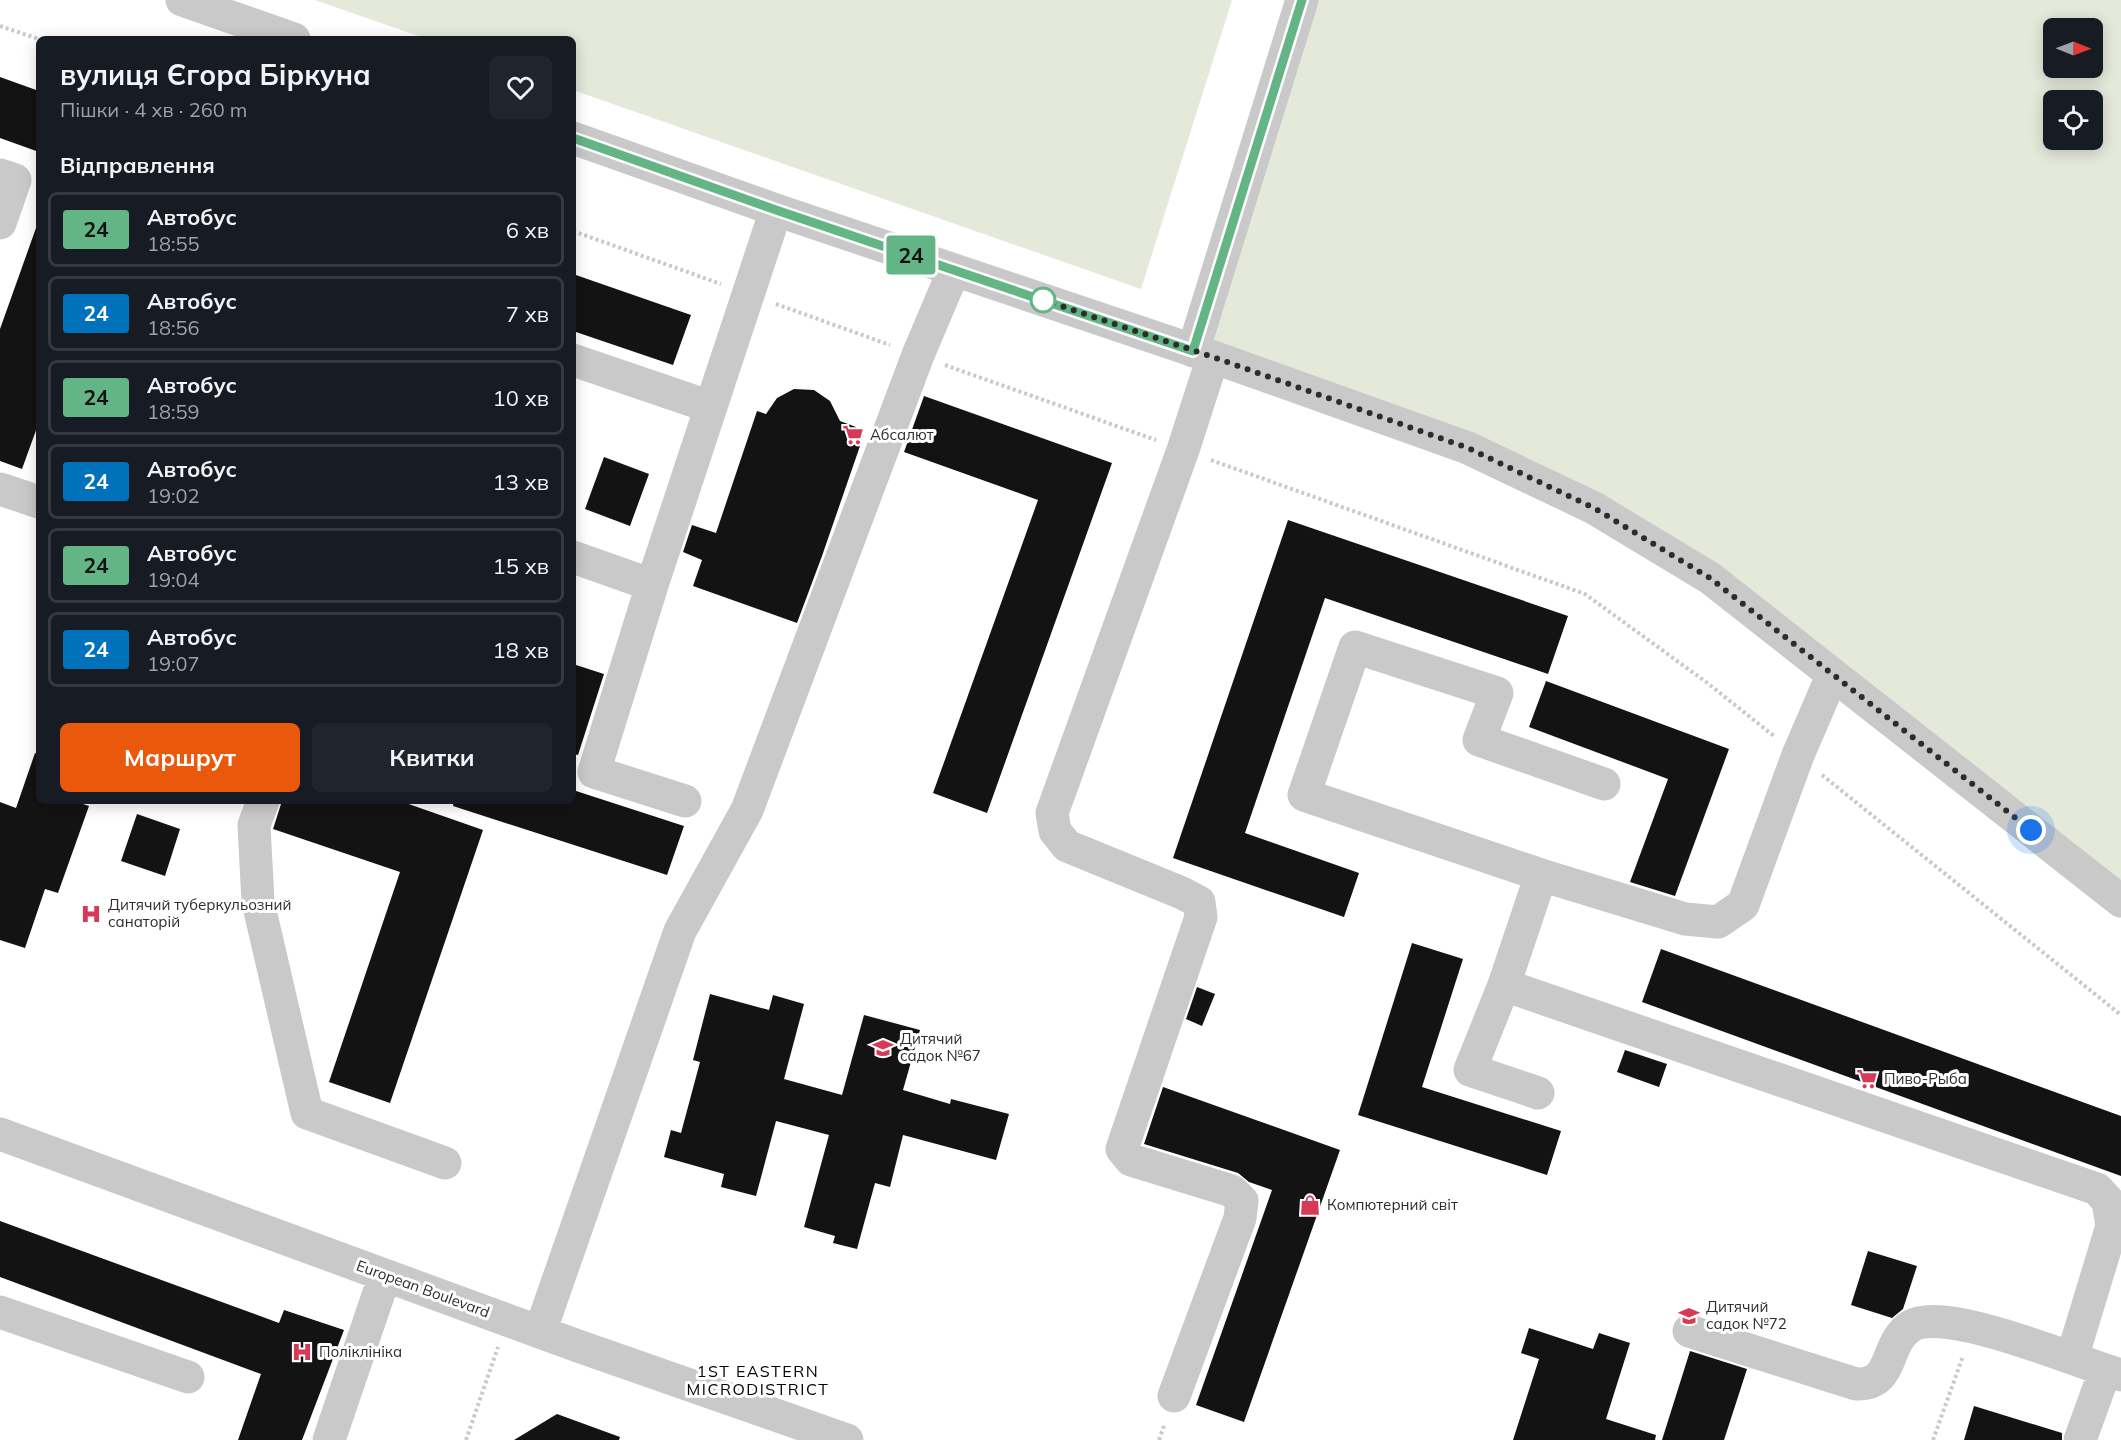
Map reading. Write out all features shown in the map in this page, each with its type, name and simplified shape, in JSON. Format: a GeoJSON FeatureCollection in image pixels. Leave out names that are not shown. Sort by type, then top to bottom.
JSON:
{"type":"FeatureCollection","features":[{"type":"Feature","properties":{"kind":"street"},"geometry":{"type":"LineString","coordinates":[[182,0],[243,31],[275,36]]}},
{"type":"Feature","properties":{"kind":"street"},"geometry":{"type":"LineString","coordinates":[[1174,1396],[1240,1218],[1242,1201],[1232,1191],[1131,1160],[1122,1149],[1201,917],[1199,902],[1067,846],[1055,831],[1052,813],[1183,450],[1203,354],[1302,0]]}},
{"type":"Feature","properties":{"kind":"street"},"geometry":{"type":"LineString","coordinates":[[576,139],[776,210],[1203,354],[1468,448],[1594,508],[1710,578],[2121,901]]}},
{"type":"Feature","properties":{"kind":"street"},"geometry":{"type":"LineString","coordinates":[[0,175],[15,180],[0,223]]}},
{"type":"Feature","properties":{"kind":"street"},"geometry":{"type":"LineString","coordinates":[[685,801],[594,772],[652,585],[776,210]]}},
{"type":"Feature","properties":{"kind":"street"},"geometry":{"type":"LineString","coordinates":[[540,1332],[680,931],[747,810],[918,355],[954,270]]}},
{"type":"Feature","properties":{"kind":"street"},"geometry":{"type":"LineString","coordinates":[[576,361],[711,407]]}},
{"type":"Feature","properties":{"kind":"street"},"geometry":{"type":"LineString","coordinates":[[0,489],[36,501]]}},
{"type":"Feature","properties":{"kind":"street"},"geometry":{"type":"LineString","coordinates":[[576,558],[652,585]]}},
{"type":"Feature","properties":{"kind":"street"},"geometry":{"type":"LineString","coordinates":[[1604,784],[1479,740],[1497,693],[1355,647],[1304,795],[1541,875],[1685,919],[1718,922],[1743,905],[1798,755],[1832,676]]}},
{"type":"Feature","properties":{"kind":"street"},"geometry":{"type":"LineString","coordinates":[[261,804],[254,825],[258,902],[307,1113],[445,1163]]}},
{"type":"Feature","properties":{"kind":"street"},"geometry":{"type":"LineString","coordinates":[[1538,1093],[1470,1070],[1504,985],[1541,875]]}},
{"type":"Feature","properties":{"kind":"street"},"geometry":{"type":"LineString","coordinates":[[1504,985],[2097,1189],[2109,1201],[2112,1227],[2072,1358]]}},
{"type":"Feature","properties":{"kind":"street","name":"European Boulevard"},"geometry":{"type":"LineString","coordinates":[[0,1134],[540,1332],[847,1440]]}},
{"type":"Feature","properties":{"kind":"street"},"geometry":{"type":"LineString","coordinates":[[329,1440],[385,1275]]}},
{"type":"Feature","properties":{"kind":"street"},"geometry":{"type":"LineString","coordinates":[[0,1312],[188,1377]]}},
{"type":"Feature","properties":{"kind":"street"},"geometry":{"type":"LineString","coordinates":[[1689,1332],[1844,1382],[1867,1384],[1881,1376],[1898,1340],[1910,1327],[1922,1321],[1973,1327],[2113,1373],[2080,1440]]}},
{"type":"Feature","properties":{"kind":"path"},"geometry":{"type":"LineString","coordinates":[[0,26],[36,38]]}},
{"type":"Feature","properties":{"kind":"path"},"geometry":{"type":"LineString","coordinates":[[576,232],[1585,594],[1706,682],[2121,1015]]}},
{"type":"Feature","properties":{"kind":"path"},"geometry":{"type":"LineString","coordinates":[[466,1440],[507,1320]]}},
{"type":"Feature","properties":{"kind":"path"},"geometry":{"type":"LineString","coordinates":[[1933,1440],[1973,1327]]}},
{"type":"Feature","properties":{"kind":"shaded area"},"geometry":{"type":"Polygon","coordinates":[[[315,0],[1232,0],[1141,289],[576,91],[576,36],[418,36],[315,0]]]}},
{"type":"Feature","properties":{"kind":"shaded area"},"geometry":{"type":"Polygon","coordinates":[[[1302,0],[2121,0],[2121,901],[1594,508],[1193,351],[1302,0]]]}},
{"type":"Feature","properties":{"kind":"building"},"geometry":{"type":"Polygon","coordinates":[[[0,77],[36,90],[36,151],[0,138],[0,77]]]}},
{"type":"Feature","properties":{"kind":"building"},"geometry":{"type":"Polygon","coordinates":[[[36,228],[36,430],[22,469],[0,461],[0,329],[36,228]]]}},
{"type":"Feature","properties":{"kind":"building"},"geometry":{"type":"Polygon","coordinates":[[[576,275],[691,315],[673,365],[576,332],[576,275]]]}},
{"type":"Feature","properties":{"kind":"building"},"geometry":{"type":"Polygon","coordinates":[[[794,389],[814,390],[830,401],[840,421],[856,427],[851,442],[860,446],[797,623],[693,586],[702,560],[683,552],[692,525],[716,533],[757,411],[766,414],[777,398],[794,389]]]}},
{"type":"Feature","properties":{"kind":"building"},"geometry":{"type":"Polygon","coordinates":[[[924,396],[1112,463],[987,813],[933,793],[1038,500],[904,452],[924,396]]]}},
{"type":"Feature","properties":{"kind":"building"},"geometry":{"type":"Polygon","coordinates":[[[604,457],[649,474],[630,526],[585,509],[604,457]]]}},
{"type":"Feature","properties":{"kind":"building"},"geometry":{"type":"Polygon","coordinates":[[[1288,520],[1568,616],[1548,674],[1325,598],[1245,833],[1359,873],[1344,917],[1173,858],[1288,520]]]}},
{"type":"Feature","properties":{"kind":"building"},"geometry":{"type":"Polygon","coordinates":[[[576,665],[604,674],[578,755],[576,755],[576,665]]]}},
{"type":"Feature","properties":{"kind":"building"},"geometry":{"type":"Polygon","coordinates":[[[1546,681],[1729,749],[1675,896],[1630,882],[1668,779],[1529,727],[1546,681]]]}},
{"type":"Feature","properties":{"kind":"building"},"geometry":{"type":"Polygon","coordinates":[[[35,753],[36,804],[89,806],[58,893],[45,889],[25,948],[0,940],[0,802],[16,808],[35,753]]]}},
{"type":"Feature","properties":{"kind":"building"},"geometry":{"type":"Polygon","coordinates":[[[576,791],[684,826],[667,875],[453,806],[453,804],[576,804],[576,791]]]}},
{"type":"Feature","properties":{"kind":"building"},"geometry":{"type":"Polygon","coordinates":[[[281,804],[409,804],[483,830],[390,1103],[329,1082],[400,872],[273,829],[281,804]]]}},
{"type":"Feature","properties":{"kind":"building"},"geometry":{"type":"Polygon","coordinates":[[[137,814],[180,829],[165,876],[121,861],[137,814]]]}},
{"type":"Feature","properties":{"kind":"building"},"geometry":{"type":"Polygon","coordinates":[[[1412,943],[1463,959],[1422,1087],[1561,1131],[1547,1175],[1358,1115],[1412,943]]]}},
{"type":"Feature","properties":{"kind":"building"},"geometry":{"type":"Polygon","coordinates":[[[1661,949],[2121,1116],[2121,1176],[1642,1002],[1661,949]]]}},
{"type":"Feature","properties":{"kind":"building"},"geometry":{"type":"Polygon","coordinates":[[[1197,987],[1215,994],[1202,1026],[1186,1019],[1197,987]]]}},
{"type":"Feature","properties":{"kind":"building"},"geometry":{"type":"Polygon","coordinates":[[[710,994],[769,1010],[773,995],[804,1004],[784,1079],[842,1095],[864,1015],[920,1030],[903,1090],[950,1104],[951,1099],[1009,1114],[996,1160],[903,1135],[890,1187],[875,1183],[857,1249],[833,1243],[835,1236],[804,1227],[829,1135],[776,1121],[756,1196],[721,1187],[724,1174],[664,1157],[671,1130],[681,1133],[700,1062],[693,1060],[710,994]]]}},
{"type":"Feature","properties":{"kind":"building"},"geometry":{"type":"Polygon","coordinates":[[[1625,1050],[1667,1064],[1659,1087],[1617,1072],[1625,1050]]]}},
{"type":"Feature","properties":{"kind":"building"},"geometry":{"type":"Polygon","coordinates":[[[1163,1087],[1340,1150],[1244,1422],[1196,1405],[1272,1190],[1249,1182],[1238,1173],[1144,1144],[1163,1087]]]}},
{"type":"Feature","properties":{"kind":"building"},"geometry":{"type":"Polygon","coordinates":[[[0,1221],[279,1323],[284,1310],[344,1330],[302,1440],[238,1440],[261,1374],[0,1277],[0,1221]]]}},
{"type":"Feature","properties":{"kind":"building"},"geometry":{"type":"Polygon","coordinates":[[[1868,1251],[1917,1266],[1903,1309],[1892,1318],[1851,1305],[1868,1251]]]}},
{"type":"Feature","properties":{"kind":"building"},"geometry":{"type":"Polygon","coordinates":[[[1529,1328],[1593,1349],[1599,1333],[1630,1343],[1606,1419],[1656,1435],[1655,1440],[1513,1440],[1539,1359],[1521,1353],[1529,1328]]]}},
{"type":"Feature","properties":{"kind":"building"},"geometry":{"type":"Polygon","coordinates":[[[1690,1351],[1747,1369],[1724,1440],[1662,1440],[1690,1351]]]}},
{"type":"Feature","properties":{"kind":"building"},"geometry":{"type":"Polygon","coordinates":[[[1974,1406],[2062,1433],[2062,1440],[1964,1440],[1974,1406]]]}},
{"type":"Feature","properties":{"kind":"building"},"geometry":{"type":"Polygon","coordinates":[[[557,1414],[620,1437],[619,1440],[514,1440],[557,1414]]]}},
{"type":"Feature","properties":{"kind":"bus line","name":"24"},"geometry":{"type":"LineString","coordinates":[[576,139],[776,210],[1193,351],[1302,0]]}},
{"type":"Feature","properties":{"kind":"place","name":"Абсалют"},"geometry":{"type":"Point","coordinates":[853,435]}},
{"type":"Feature","properties":{"kind":"place","name":"Дитячий туберкульозний санаторій"},"geometry":{"type":"Point","coordinates":[91,914]}},
{"type":"Feature","properties":{"kind":"place","name":"Дитячий садок №67"},"geometry":{"type":"Point","coordinates":[883,1048]}},
{"type":"Feature","properties":{"kind":"place","name":"Пиво-Рыба"},"geometry":{"type":"Point","coordinates":[1867,1079]}},
{"type":"Feature","properties":{"kind":"place","name":"Компютерний світ"},"geometry":{"type":"Point","coordinates":[1310,1205]}},
{"type":"Feature","properties":{"kind":"place","name":"Дитячий садок №72"},"geometry":{"type":"Point","coordinates":[1689,1316]}},
{"type":"Feature","properties":{"kind":"place","name":"Поліклініка"},"geometry":{"type":"Point","coordinates":[302,1352]}},
{"type":"Feature","properties":{"kind":"district","name":"1ST EASTERN MICRODISTRICT"},"geometry":{"type":"Point","coordinates":[758,1380]}},
{"type":"Feature","properties":{"kind":"route"},"geometry":{"type":"LineString","coordinates":[[1043,300],[1213,357],[1468,448],[1594,508],[1710,578],[2031,830]]}}]}
